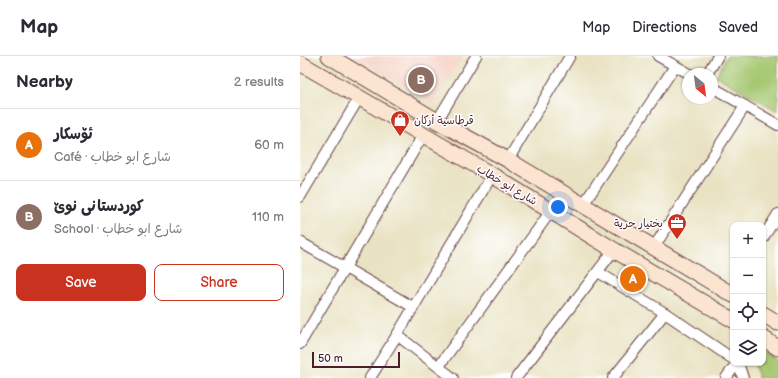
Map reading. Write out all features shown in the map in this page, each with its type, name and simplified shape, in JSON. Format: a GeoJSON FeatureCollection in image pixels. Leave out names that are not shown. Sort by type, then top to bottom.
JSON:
{"type":"FeatureCollection","features":[{"type":"Feature","properties":{"kind":"main road","name":"شارع ابو خطاب"},"geometry":{"type":"LineString","coordinates":[[329,56],[437,121],[508,160],[654,247],[730,290]]}},
{"type":"Feature","properties":{"kind":"main road","name":"شارع ابو خطاب"},"geometry":{"type":"LineString","coordinates":[[300,63],[492,175],[614,250],[730,318]]}},
{"type":"Feature","properties":{"kind":"main road"},"geometry":{"type":"LineString","coordinates":[[766,316],[778,323]]}},
{"type":"Feature","properties":{"kind":"main road"},"geometry":{"type":"LineString","coordinates":[[766,340],[778,348]]}},
{"type":"Feature","properties":{"kind":"street"},"geometry":{"type":"LineString","coordinates":[[437,121],[476,56]]}},
{"type":"Feature","properties":{"kind":"street"},"geometry":{"type":"LineString","coordinates":[[508,160],[570,56]]}},
{"type":"Feature","properties":{"kind":"street"},"geometry":{"type":"LineString","coordinates":[[658,56],[682,70]]}},
{"type":"Feature","properties":{"kind":"street"},"geometry":{"type":"LineString","coordinates":[[711,68],[718,56]]}},
{"type":"Feature","properties":{"kind":"street"},"geometry":{"type":"LineString","coordinates":[[583,205],[675,66]]}},
{"type":"Feature","properties":{"kind":"street"},"geometry":{"type":"LineString","coordinates":[[718,90],[778,125]]}},
{"type":"Feature","properties":{"kind":"street"},"geometry":{"type":"LineString","coordinates":[[300,197],[359,98]]}},
{"type":"Feature","properties":{"kind":"street"},"geometry":{"type":"LineString","coordinates":[[654,247],[745,106]]}},
{"type":"Feature","properties":{"kind":"street"},"geometry":{"type":"LineString","coordinates":[[300,344],[423,135]]}},
{"type":"Feature","properties":{"kind":"street"},"geometry":{"type":"LineString","coordinates":[[370,378],[492,175]]}},
{"type":"Feature","properties":{"kind":"street"},"geometry":{"type":"LineString","coordinates":[[438,366],[551,211]]}},
{"type":"Feature","properties":{"kind":"street"},"geometry":{"type":"LineString","coordinates":[[766,233],[778,214]]}},
{"type":"Feature","properties":{"kind":"street"},"geometry":{"type":"LineString","coordinates":[[300,242],[413,307]]}},
{"type":"Feature","properties":{"kind":"street"},"geometry":{"type":"LineString","coordinates":[[516,378],[614,250]]}},
{"type":"Feature","properties":{"kind":"street"},"geometry":{"type":"LineString","coordinates":[[598,272],[665,313],[730,357]]}},
{"type":"Feature","properties":{"kind":"street"},"geometry":{"type":"LineString","coordinates":[[613,378],[665,313]]}},
{"type":"Feature","properties":{"kind":"street"},"geometry":{"type":"LineString","coordinates":[[397,335],[453,378]]}},
{"type":"Feature","properties":{"kind":"street"},"geometry":{"type":"LineString","coordinates":[[726,378],[736,366]]}},
{"type":"Feature","properties":{"kind":"street"},"geometry":{"type":"LineString","coordinates":[[739,366],[743,378]]}},
{"type":"Feature","properties":{"kind":"shaded area"},"geometry":{"type":"Polygon","coordinates":[[[354,56],[463,56],[433,104],[354,56]]]}},
{"type":"Feature","properties":{"kind":"green space"},"geometry":{"type":"Polygon","coordinates":[[[727,56],[778,56],[778,111],[718,77],[718,72],[727,56]]]}},
{"type":"Feature","properties":{"kind":"green space"},"geometry":{"type":"Polygon","coordinates":[[[766,353],[778,361],[778,378],[758,378],[755,366],[766,366],[766,353]]]}},
{"type":"Feature","properties":{"kind":"place","name":"کوردستانی نوێ"},"geometry":{"type":"Point","coordinates":[421,80]}},
{"type":"Feature","properties":{"kind":"place","name":"قرطاسية أركان"},"geometry":{"type":"Point","coordinates":[400,137]}},
{"type":"Feature","properties":{"kind":"place","name":"بختيار حرية"},"geometry":{"type":"Point","coordinates":[677,240]}},
{"type":"Feature","properties":{"kind":"place","name":"ئۆسکار"},"geometry":{"type":"Point","coordinates":[633,279]}}]}
